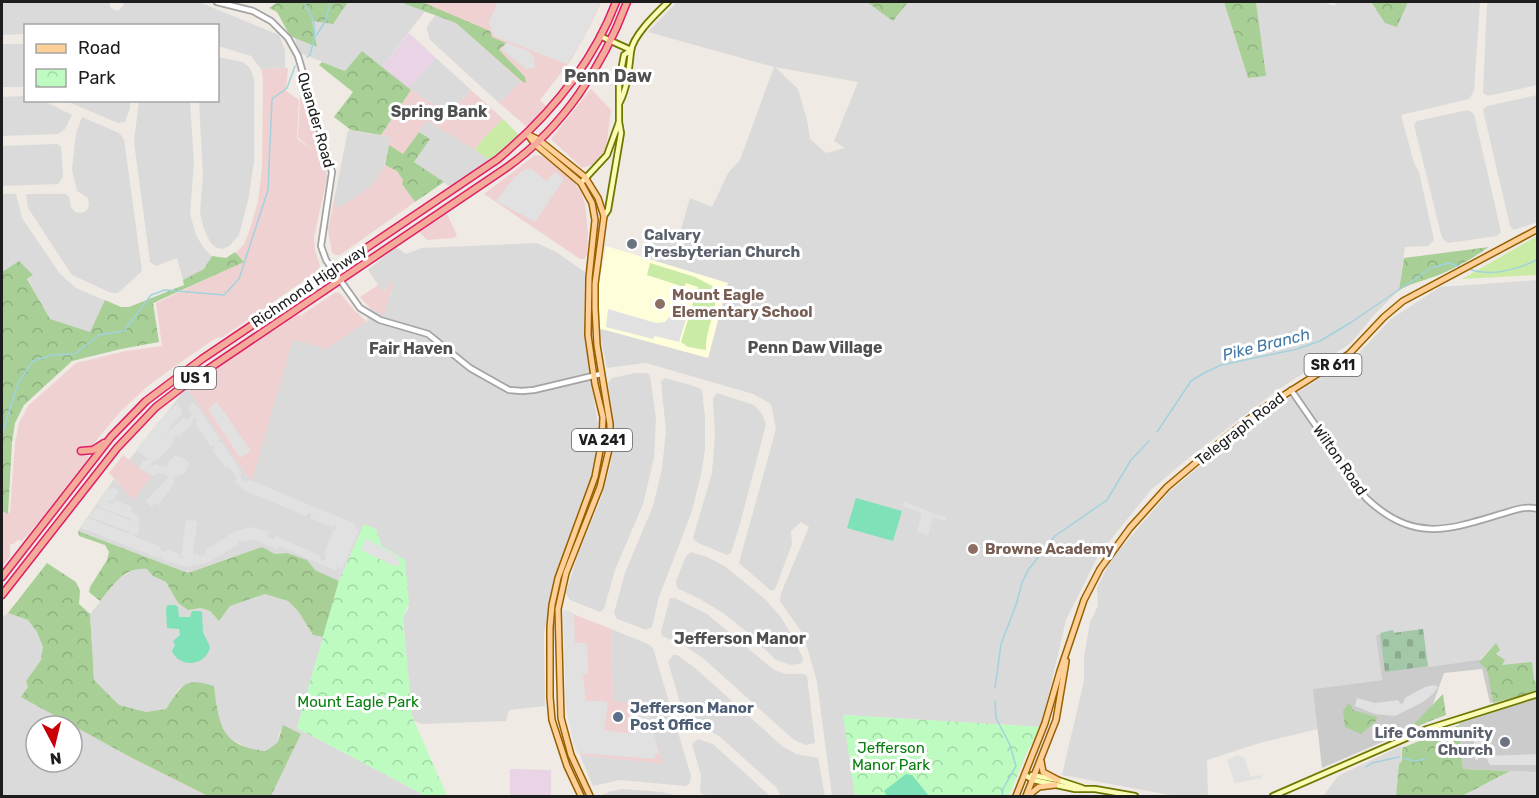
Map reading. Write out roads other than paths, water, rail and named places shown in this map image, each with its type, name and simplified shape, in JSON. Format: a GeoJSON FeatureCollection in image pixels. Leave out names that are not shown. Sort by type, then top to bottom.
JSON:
{"type":"FeatureCollection","features":[{"type":"Feature","properties":{"kind":"highway","name":"Richmond Highway"},"geometry":{"type":"LineString","coordinates":[[2,578],[111,437],[146,401],[498,159],[527,134],[570,85],[600,36],[616,2]]}},
{"type":"Feature","properties":{"kind":"highway","name":"Richmond Highway"},"geometry":{"type":"LineString","coordinates":[[2,595],[117,448],[150,413],[186,384],[506,168],[537,142],[591,76],[627,2]]}},
{"type":"Feature","properties":{"kind":"highway"},"geometry":{"type":"LineString","coordinates":[[81,450],[94,450],[111,437]]}},
{"type":"Feature","properties":{"kind":"main road"},"geometry":{"type":"LineString","coordinates":[[604,216],[608,210],[621,133],[619,122],[620,68],[624,55],[631,50],[645,27],[668,2]]}},
{"type":"Feature","properties":{"kind":"main road"},"geometry":{"type":"LineString","coordinates":[[600,36],[631,50]]}},
{"type":"Feature","properties":{"kind":"main road"},"geometry":{"type":"LineString","coordinates":[[620,102],[625,92],[632,58],[631,50]]}},
{"type":"Feature","properties":{"kind":"main road"},"geometry":{"type":"LineString","coordinates":[[581,183],[607,155],[619,122]]}},
{"type":"Feature","properties":{"kind":"main road","name":"VA 241"},"geometry":{"type":"LineString","coordinates":[[527,134],[585,177],[598,198],[604,216],[595,296],[596,334],[610,424],[610,446],[600,487],[566,573],[559,601],[558,629],[560,708],[564,733],[590,796]]}},
{"type":"Feature","properties":{"kind":"main road","name":"VA 241"},"geometry":{"type":"LineString","coordinates":[[537,142],[581,183],[592,203],[596,220],[588,305],[588,335],[603,417],[602,440],[596,477],[558,578],[553,597],[550,627],[551,710],[557,738],[581,796]]}},
{"type":"Feature","properties":{"kind":"main road","name":"Telegraph Road"},"geometry":{"type":"LineString","coordinates":[[1016,796],[1045,723],[1074,625],[1091,585],[1108,558],[1146,508],[1251,417],[1349,354],[1402,301],[1538,229]]}},
{"type":"Feature","properties":{"kind":"main road","name":"Telegraph Road"},"geometry":{"type":"LineString","coordinates":[[1027,796],[1056,720],[1062,694],[1066,652]]}},
{"type":"Feature","properties":{"kind":"main road"},"geometry":{"type":"LineString","coordinates":[[1273,796],[1428,729],[1538,694]]}},
{"type":"Feature","properties":{"kind":"main road"},"geometry":{"type":"LineString","coordinates":[[551,710],[560,708]]}},
{"type":"Feature","properties":{"kind":"main road"},"geometry":{"type":"LineString","coordinates":[[1041,760],[1043,772],[1057,783]]}},
{"type":"Feature","properties":{"kind":"main road"},"geometry":{"type":"LineString","coordinates":[[1025,775],[1075,789],[1136,796]]}},
{"type":"Feature","properties":{"kind":"main road"},"geometry":{"type":"LineString","coordinates":[[1027,796],[1039,787],[1057,783]]}},
{"type":"Feature","properties":{"kind":"street","name":"Quander Road"},"geometry":{"type":"LineString","coordinates":[[217,2],[253,11],[271,21],[288,38],[298,56],[332,172],[321,244],[326,260],[356,303],[366,313],[380,320],[415,328],[428,334],[470,368],[509,390],[534,390],[601,374]]}},
{"type":"Feature","properties":{"kind":"street","name":"Wilton Road"},"geometry":{"type":"LineString","coordinates":[[1291,390],[1366,498],[1395,519],[1435,531],[1473,523],[1523,508],[1538,509]]}},
{"type":"Feature","properties":{"kind":"waterway"},"geometry":{"type":"LineString","coordinates":[[305,2],[315,29],[312,48],[307,57]]}},
{"type":"Feature","properties":{"kind":"waterway"},"geometry":{"type":"LineString","coordinates":[[316,36],[326,20],[330,2]]}},
{"type":"Feature","properties":{"kind":"waterway"},"geometry":{"type":"LineString","coordinates":[[2,434],[18,383],[33,361],[52,355],[75,354],[99,335],[124,331],[151,295],[165,290],[224,295],[239,279],[268,190],[272,99],[287,88],[295,66]]}},
{"type":"Feature","properties":{"kind":"waterway","name":"Pike Branch"},"geometry":{"type":"LineString","coordinates":[[1471,270],[1505,271],[1538,259]]}},
{"type":"Feature","properties":{"kind":"waterway","name":"Pike Branch"},"geometry":{"type":"LineString","coordinates":[[1157,432],[1191,381],[1204,373],[1221,365],[1297,349],[1320,341],[1431,268],[1449,263],[1460,267]]}},
{"type":"Feature","properties":{"kind":"waterway","name":"Pike Branch"},"geometry":{"type":"LineString","coordinates":[[995,688],[1001,644],[1028,570],[1055,536],[1107,500],[1131,460],[1149,441]]}},
{"type":"Feature","properties":{"kind":"waterway","name":"Pike Branch"},"geometry":{"type":"LineString","coordinates":[[995,701],[996,718],[1010,745],[1016,766],[1003,789],[1002,796]]}},
{"type":"Feature","properties":{"kind":"waterway"},"geometry":{"type":"LineString","coordinates":[[1366,767],[1372,763],[1399,757]]}},
{"type":"Feature","properties":{"kind":"waterway"},"geometry":{"type":"LineString","coordinates":[[1403,758],[1414,761],[1425,759]]}},
{"type":"Feature","properties":{"kind":"place","name":"Calvary Presbyterian Church"},"geometry":{"type":"Point","coordinates":[632,244]}},
{"type":"Feature","properties":{"kind":"place","name":"Mount Eagle Elementary School"},"geometry":{"type":"Point","coordinates":[660,304]}},
{"type":"Feature","properties":{"kind":"place","name":"Browne Academy"},"geometry":{"type":"Point","coordinates":[973,549]}},
{"type":"Feature","properties":{"kind":"place","name":"Jefferson Manor Post Office"},"geometry":{"type":"Point","coordinates":[618,717]}},
{"type":"Feature","properties":{"kind":"place","name":"Life Community Church"},"geometry":{"type":"Point","coordinates":[1505,742]}},
{"type":"Feature","properties":{"kind":"district","name":"Penn Daw"},"geometry":{"type":"Point","coordinates":[608,76]}},
{"type":"Feature","properties":{"kind":"district","name":"Spring Bank"},"geometry":{"type":"Point","coordinates":[439,111]}},
{"type":"Feature","properties":{"kind":"district","name":"Penn Daw Village"},"geometry":{"type":"Point","coordinates":[815,347]}},
{"type":"Feature","properties":{"kind":"district","name":"Fair Haven"},"geometry":{"type":"Point","coordinates":[411,348]}},
{"type":"Feature","properties":{"kind":"district","name":"Jefferson Manor"},"geometry":{"type":"Point","coordinates":[740,638]}},
{"type":"Feature","properties":{"kind":"park label","name":"Mount Eagle Park"},"geometry":{"type":"Point","coordinates":[358,702]}},
{"type":"Feature","properties":{"kind":"park label","name":"Jefferson Manor Park"},"geometry":{"type":"Point","coordinates":[891,756]}}]}
